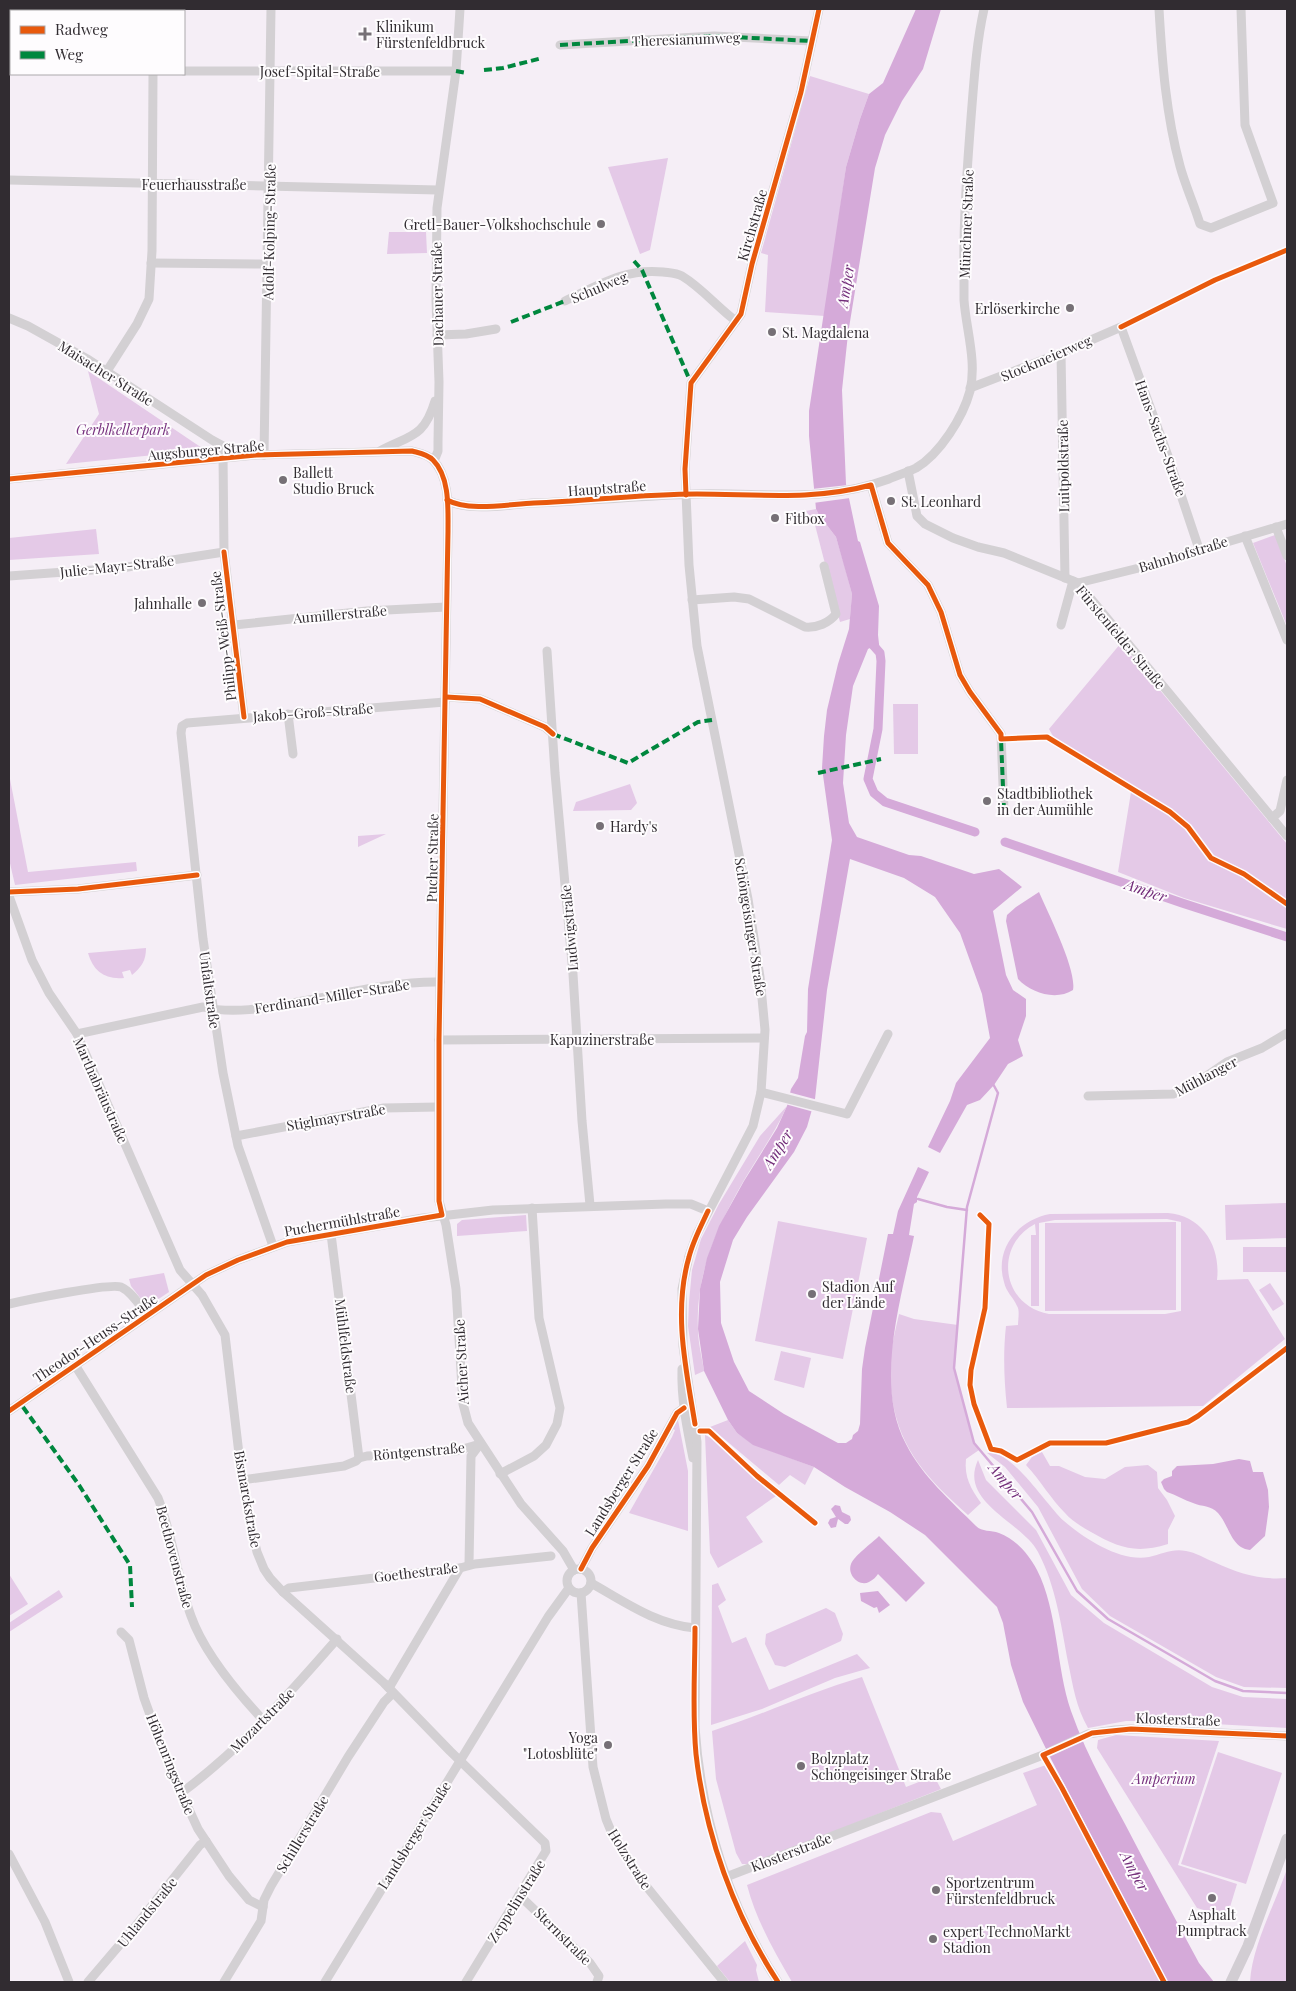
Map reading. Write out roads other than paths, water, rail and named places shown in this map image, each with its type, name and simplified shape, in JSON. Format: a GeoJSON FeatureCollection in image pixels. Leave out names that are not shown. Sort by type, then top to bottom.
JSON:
{"type":"FeatureCollection","features":[{"type":"Feature","properties":{"kind":"main road"},"geometry":{"type":"LineString","coordinates":[[1231,1982],[1248,1946],[1287,1839]]}},
{"type":"Feature","properties":{"kind":"street","name":"Adolf-Kolping-Straße"},"geometry":{"type":"LineString","coordinates":[[260,455],[268,264],[271,9]]}},
{"type":"Feature","properties":{"kind":"street","name":"Dachauer Straße"},"geometry":{"type":"LineString","coordinates":[[434,460],[438,451],[436,256],[438,190],[456,71],[460,9]]}},
{"type":"Feature","properties":{"kind":"street","name":"Kirchstraße"},"geometry":{"type":"LineString","coordinates":[[686,495],[685,469],[691,383],[736,321],[744,306],[752,264],[801,92],[819,9]]}},
{"type":"Feature","properties":{"kind":"street","name":"Münchner Straße"},"geometry":{"type":"LineString","coordinates":[[871,485],[908,471],[924,462],[938,449],[960,416],[970,388],[971,356],[964,300],[966,200],[974,74],[984,9]]}},
{"type":"Feature","properties":{"kind":"street"},"geometry":{"type":"LineString","coordinates":[[1159,9],[1165,82],[1180,168],[1200,224],[1211,228],[1273,203],[1245,125],[1241,9]]}},
{"type":"Feature","properties":{"kind":"street","name":"Theresianumweg"},"geometry":{"type":"LineString","coordinates":[[560,45],[714,36],[811,41]]}},
{"type":"Feature","properties":{"kind":"street","name":"Josef-Spital-Straße"},"geometry":{"type":"LineString","coordinates":[[185,72],[456,71]]}},
{"type":"Feature","properties":{"kind":"street"},"geometry":{"type":"LineString","coordinates":[[107,371],[137,324],[149,299],[153,75]]}},
{"type":"Feature","properties":{"kind":"street","name":"Feuerhausstraße"},"geometry":{"type":"LineString","coordinates":[[9,180],[152,184],[269,184],[438,190]]}},
{"type":"Feature","properties":{"kind":"street"},"geometry":{"type":"LineString","coordinates":[[151,263],[268,264]]}},
{"type":"Feature","properties":{"kind":"street","name":"Schulweg"},"geometry":{"type":"LineString","coordinates":[[565,301],[618,276],[642,270],[672,273],[678,274],[689,281],[736,321]]}},
{"type":"Feature","properties":{"kind":"street","name":"Maisacher Straße"},"geometry":{"type":"LineString","coordinates":[[9,318],[28,326],[107,371],[222,446],[260,455]]}},
{"type":"Feature","properties":{"kind":"street","name":"Stockmeierweg"},"geometry":{"type":"LineString","coordinates":[[970,388],[1061,353],[1120,327]]}},
{"type":"Feature","properties":{"kind":"street","name":"Hans-Sachs-Straße"},"geometry":{"type":"LineString","coordinates":[[1120,327],[1168,456],[1199,549]]}},
{"type":"Feature","properties":{"kind":"street"},"geometry":{"type":"LineString","coordinates":[[437,335],[496,330]]}},
{"type":"Feature","properties":{"kind":"street","name":"Luitpoldstraße"},"geometry":{"type":"LineString","coordinates":[[1061,353],[1072,580],[1061,625]]}},
{"type":"Feature","properties":{"kind":"street","name":"Augsburger Straße"},"geometry":{"type":"LineString","coordinates":[[379,452],[410,438],[420,431],[429,418],[438,391]]}},
{"type":"Feature","properties":{"kind":"street","name":"Philipp-Weiß-Straße"},"geometry":{"type":"LineString","coordinates":[[222,446],[224,552],[244,717]]}},
{"type":"Feature","properties":{"kind":"street","name":"Augsburger Straße"},"geometry":{"type":"LineString","coordinates":[[9,479],[260,455],[412,451],[434,460]]}},
{"type":"Feature","properties":{"kind":"street"},"geometry":{"type":"LineString","coordinates":[[434,460],[441,474],[447,500]]}},
{"type":"Feature","properties":{"kind":"street","name":"Fürstenfelder Straße"},"geometry":{"type":"LineString","coordinates":[[908,471],[917,516],[925,524],[940,533],[978,547],[1004,553],[1072,580],[1140,658],[1287,836]]}},
{"type":"Feature","properties":{"kind":"street"},"geometry":{"type":"LineString","coordinates":[[871,485],[888,543],[928,585],[941,612],[960,675],[1001,734],[1004,812]]}},
{"type":"Feature","properties":{"kind":"street","name":"Hauptstraße"},"geometry":{"type":"LineString","coordinates":[[447,500],[456,505],[492,506],[686,495],[812,496],[849,491],[871,485]]}},
{"type":"Feature","properties":{"kind":"street","name":"Schöngeisinger Straße"},"geometry":{"type":"LineString","coordinates":[[686,495],[692,600],[702,676],[749,904],[763,1000],[764,1038],[761,1092],[753,1126],[697,1234],[686,1267],[682,1294],[681,1387],[697,1476]]}},
{"type":"Feature","properties":{"kind":"street","name":"Pucher Straße"},"geometry":{"type":"LineString","coordinates":[[442,1215],[439,1201],[438,1107],[446,699],[447,500]]}},
{"type":"Feature","properties":{"kind":"street","name":"Bahnhofstraße"},"geometry":{"type":"LineString","coordinates":[[1072,580],[1143,567],[1287,524]]}},
{"type":"Feature","properties":{"kind":"street"},"geometry":{"type":"LineString","coordinates":[[1276,526],[1287,556]]}},
{"type":"Feature","properties":{"kind":"street"},"geometry":{"type":"LineString","coordinates":[[1245,536],[1287,640]]}},
{"type":"Feature","properties":{"kind":"street","name":"Julie-Mayr-Straße"},"geometry":{"type":"LineString","coordinates":[[9,576],[121,568],[224,552]]}},
{"type":"Feature","properties":{"kind":"street"},"geometry":{"type":"LineString","coordinates":[[692,600],[734,597],[749,599],[805,627],[813,628],[831,620],[836,614],[824,566]]}},
{"type":"Feature","properties":{"kind":"street","name":"Aumillerstraße"},"geometry":{"type":"LineString","coordinates":[[234,625],[367,611],[446,607]]}},
{"type":"Feature","properties":{"kind":"street","name":"Ludwigstraße"},"geometry":{"type":"LineString","coordinates":[[547,651],[590,1205]]}},
{"type":"Feature","properties":{"kind":"street","name":"Jakob-Groß-Straße"},"geometry":{"type":"LineString","coordinates":[[182,726],[187,723],[244,717],[446,699],[480,699],[545,728],[553,734]]}},
{"type":"Feature","properties":{"kind":"street"},"geometry":{"type":"LineString","coordinates":[[288,714],[293,754]]}},
{"type":"Feature","properties":{"kind":"street","name":"Unfaltstraße"},"geometry":{"type":"LineString","coordinates":[[182,726],[202,933],[212,1009],[236,1136],[273,1246]]}},
{"type":"Feature","properties":{"kind":"street"},"geometry":{"type":"LineString","coordinates":[[1272,818],[1280,811],[1287,780]]}},
{"type":"Feature","properties":{"kind":"street"},"geometry":{"type":"LineString","coordinates":[[9,894],[78,889],[197,876]]}},
{"type":"Feature","properties":{"kind":"street","name":"Marthabräustraße"},"geometry":{"type":"LineString","coordinates":[[9,894],[36,970],[77,1034],[180,1270],[194,1283]]}},
{"type":"Feature","properties":{"kind":"street","name":"Ferdinand-Miller-Straße"},"geometry":{"type":"LineString","coordinates":[[77,1034],[204,1007],[221,1011],[287,1005],[402,983],[440,982]]}},
{"type":"Feature","properties":{"kind":"street"},"geometry":{"type":"LineString","coordinates":[[761,1092],[847,1114],[888,1034]]}},
{"type":"Feature","properties":{"kind":"street","name":"Mühlanger"},"geometry":{"type":"LineString","coordinates":[[1088,1096],[1173,1094],[1192,1086],[1218,1066],[1262,1048],[1287,1034]]}},
{"type":"Feature","properties":{"kind":"street","name":"Kapuzinerstraße"},"geometry":{"type":"LineString","coordinates":[[439,1040],[764,1038]]}},
{"type":"Feature","properties":{"kind":"street","name":"Stiglmayrstraße"},"geometry":{"type":"LineString","coordinates":[[236,1136],[384,1108],[438,1107]]}},
{"type":"Feature","properties":{"kind":"street","name":"Puchermühlstraße"},"geometry":{"type":"LineString","coordinates":[[194,1283],[220,1267],[273,1246],[442,1215],[590,1205],[691,1204],[708,1211]]}},
{"type":"Feature","properties":{"kind":"street"},"geometry":{"type":"LineString","coordinates":[[500,1474],[534,1456],[546,1445],[557,1424],[560,1408],[539,1318],[532,1208]]}},
{"type":"Feature","properties":{"kind":"street","name":"Aicher Straße"},"geometry":{"type":"LineString","coordinates":[[442,1215],[446,1225],[456,1289],[463,1408],[468,1423],[480,1444],[526,1510],[578,1570]]}},
{"type":"Feature","properties":{"kind":"street","name":"Mühlfeldstraße"},"geometry":{"type":"LineString","coordinates":[[331,1234],[359,1458]]}},
{"type":"Feature","properties":{"kind":"street","name":"Theodor-Heuss-Straße"},"geometry":{"type":"LineString","coordinates":[[9,1411],[194,1283]]}},
{"type":"Feature","properties":{"kind":"street","name":"Bismarckstraße"},"geometry":{"type":"LineString","coordinates":[[194,1283],[225,1336],[242,1480],[257,1552],[267,1574],[283,1592],[391,1690],[460,1760]]}},
{"type":"Feature","properties":{"kind":"street"},"geometry":{"type":"LineString","coordinates":[[9,1304],[75,1292],[119,1287],[128,1291],[147,1316]]}},
{"type":"Feature","properties":{"kind":"street","name":"Schöngeisinger Straße"},"geometry":{"type":"LineString","coordinates":[[682,1346],[697,1442],[696,1755],[705,1807],[726,1876],[744,1921],[778,1982]]}},
{"type":"Feature","properties":{"kind":"street","name":"Beethovenstraße"},"geometry":{"type":"LineString","coordinates":[[75,1365],[158,1498],[166,1519],[181,1582],[197,1629],[214,1660],[263,1720]]}},
{"type":"Feature","properties":{"kind":"street","name":"Landsberger Straße"},"geometry":{"type":"LineString","coordinates":[[578,1570],[648,1466],[677,1413],[684,1408]]}},
{"type":"Feature","properties":{"kind":"street"},"geometry":{"type":"LineString","coordinates":[[465,1566],[471,1456],[480,1444]]}},
{"type":"Feature","properties":{"kind":"street","name":"Röntgenstraße"},"geometry":{"type":"LineString","coordinates":[[242,1480],[344,1466],[356,1462],[359,1458],[456,1451],[480,1444]]}},
{"type":"Feature","properties":{"kind":"street","name":"Goethestraße"},"geometry":{"type":"LineString","coordinates":[[283,1592],[289,1588],[551,1556]]}},
{"type":"Feature","properties":{"kind":"street","name":"Schillerstraße"},"geometry":{"type":"LineString","coordinates":[[224,1982],[261,1921],[264,1900],[289,1854],[384,1702],[465,1566]]}},
{"type":"Feature","properties":{"kind":"street"},"geometry":{"type":"LineString","coordinates":[[578,1570],[588,1573],[591,1583],[588,1589],[581,1593],[575,1592],[569,1588],[568,1578],[578,1570]]}},
{"type":"Feature","properties":{"kind":"street"},"geometry":{"type":"LineString","coordinates":[[591,1583],[655,1619],[676,1626],[695,1628]]}},
{"type":"Feature","properties":{"kind":"street","name":"Landsberger Straße"},"geometry":{"type":"LineString","coordinates":[[325,1982],[553,1609],[569,1588]]}},
{"type":"Feature","properties":{"kind":"street","name":"Holzstraße"},"geometry":{"type":"LineString","coordinates":[[581,1593],[594,1767],[601,1799],[613,1836],[642,1881],[724,1982]]}},
{"type":"Feature","properties":{"kind":"street","name":"Höhenringstraße"},"geometry":{"type":"LineString","coordinates":[[121,1632],[129,1640],[156,1733],[181,1794],[206,1841],[229,1876],[248,1900],[263,1907]]}},
{"type":"Feature","properties":{"kind":"street","name":"Mozartstraße"},"geometry":{"type":"LineString","coordinates":[[181,1794],[214,1767],[263,1720],[337,1639]]}},
{"type":"Feature","properties":{"kind":"street","name":"Klosterstraße"},"geometry":{"type":"LineString","coordinates":[[726,1876],[1048,1753],[1092,1733],[1131,1729],[1287,1736]]}},
{"type":"Feature","properties":{"kind":"street","name":"Zeppelinstraße"},"geometry":{"type":"LineString","coordinates":[[460,1760],[545,1843],[546,1851],[466,1982]]}},
{"type":"Feature","properties":{"kind":"street","name":"Uhlandstraße"},"geometry":{"type":"LineString","coordinates":[[88,1982],[200,1845],[206,1841]]}},
{"type":"Feature","properties":{"kind":"street"},"geometry":{"type":"LineString","coordinates":[[9,1854],[45,1922],[69,1982]]}},
{"type":"Feature","properties":{"kind":"street","name":"Sternstraße"},"geometry":{"type":"LineString","coordinates":[[520,1895],[590,1963],[599,1976],[597,1982]]}},
{"type":"Feature","properties":{"kind":"water"},"geometry":{"type":"Polygon","coordinates":[[[916,9],[941,9],[923,69],[902,101],[885,135],[875,168],[848,334],[842,390],[846,484],[858,541],[860,542],[879,606],[878,635],[880,653],[870,648],[868,649],[853,686],[846,735],[843,783],[849,823],[857,837],[974,874],[999,869],[1022,887],[993,911],[1006,975],[1013,990],[1026,999],[1026,1016],[1018,1040],[1023,1056],[1008,1064],[994,1085],[980,1100],[967,1105],[940,1153],[928,1147],[950,1101],[956,1083],[990,1038],[982,994],[960,933],[935,897],[904,878],[850,859],[827,990],[815,1099],[807,1127],[794,1152],[747,1217],[733,1240],[720,1282],[721,1323],[734,1362],[749,1391],[784,1414],[838,1443],[846,1443],[852,1439],[853,1435],[858,1431],[860,1424],[862,1369],[865,1348],[888,1234],[893,1234],[898,1211],[918,1167],[929,1172],[917,1197],[917,1202],[914,1204],[909,1235],[914,1236],[897,1314],[893,1342],[892,1395],[897,1420],[906,1444],[913,1456],[938,1488],[978,1528],[999,1533],[1016,1543],[1026,1553],[1037,1570],[1049,1603],[1066,1694],[1083,1740],[1103,1783],[1199,1963],[1214,1982],[1168,1982],[1023,1702],[1011,1665],[1003,1623],[997,1607],[925,1535],[814,1467],[753,1445],[737,1433],[728,1420],[704,1371],[698,1329],[700,1289],[707,1258],[719,1226],[777,1128],[787,1106],[791,1089],[798,1078],[807,1032],[808,989],[832,840],[822,768],[824,736],[827,710],[849,629],[852,594],[836,537],[816,509],[809,436],[809,411],[846,167],[869,94],[883,83],[916,9]]]}},
{"type":"Feature","properties":{"kind":"water"},"geometry":{"type":"Polygon","coordinates":[[[1039,892],[1061,941],[1071,969],[1073,990],[1059,995],[1037,992],[1018,979],[1006,921],[1007,915],[1016,907],[1039,892]]]}},
{"type":"Feature","properties":{"kind":"water"},"geometry":{"type":"Polygon","coordinates":[[[1239,1459],[1250,1461],[1253,1472],[1263,1472],[1268,1490],[1269,1507],[1265,1536],[1250,1550],[1234,1541],[1222,1518],[1215,1510],[1167,1492],[1161,1482],[1172,1476],[1172,1471],[1177,1466],[1213,1464],[1239,1459]]]}},
{"type":"Feature","properties":{"kind":"water"},"geometry":{"type":"Polygon","coordinates":[[[835,1505],[840,1506],[842,1512],[850,1516],[851,1520],[848,1524],[845,1524],[838,1519],[836,1527],[831,1528],[828,1523],[830,1519],[836,1517],[831,1509],[835,1505]]]}},
{"type":"Feature","properties":{"kind":"water"},"geometry":{"type":"Polygon","coordinates":[[[879,1536],[925,1583],[906,1602],[878,1574],[872,1580],[865,1583],[861,1583],[852,1576],[850,1568],[853,1561],[859,1553],[879,1536]]]}},
{"type":"Feature","properties":{"kind":"water"},"geometry":{"type":"Polygon","coordinates":[[[878,1591],[890,1605],[879,1613],[877,1607],[874,1608],[861,1601],[860,1593],[878,1591]]]}},
{"type":"Feature","properties":{"kind":"waterway","name":"Amper"},"geometry":{"type":"LineString","coordinates":[[873,645],[880,653],[881,661],[878,729],[868,779],[874,793],[885,802],[975,832]]}},
{"type":"Feature","properties":{"kind":"waterway","name":"Amper"},"geometry":{"type":"LineString","coordinates":[[1005,842],[1287,937]]}},
{"type":"Feature","properties":{"kind":"waterway","name":"Amper"},"geometry":{"type":"LineString","coordinates":[[993,1084],[998,1093],[967,1207],[954,1368],[974,1443],[1032,1512],[1077,1591],[1108,1619],[1215,1681],[1243,1691],[1287,1693]]}},
{"type":"Feature","properties":{"kind":"waterway"},"geometry":{"type":"LineString","coordinates":[[918,1199],[967,1210]]}},
{"type":"Feature","properties":{"kind":"place","name":"Klinikum Fürstenfeldbruck"},"geometry":{"type":"Point","coordinates":[365,34]}},
{"type":"Feature","properties":{"kind":"place","name":"Gretl-Bauer-Volkshochschule"},"geometry":{"type":"Point","coordinates":[601,224]}},
{"type":"Feature","properties":{"kind":"place","name":"Erlöserkirche"},"geometry":{"type":"Point","coordinates":[1070,308]}},
{"type":"Feature","properties":{"kind":"place","name":"St. Magdalena"},"geometry":{"type":"Point","coordinates":[772,332]}},
{"type":"Feature","properties":{"kind":"place","name":"Ballett Studio Bruck"},"geometry":{"type":"Point","coordinates":[283,480]}},
{"type":"Feature","properties":{"kind":"place","name":"St. Leonhard"},"geometry":{"type":"Point","coordinates":[891,501]}},
{"type":"Feature","properties":{"kind":"place","name":"Fitbox"},"geometry":{"type":"Point","coordinates":[775,518]}},
{"type":"Feature","properties":{"kind":"place","name":"Jahnhalle"},"geometry":{"type":"Point","coordinates":[202,603]}},
{"type":"Feature","properties":{"kind":"place","name":"Stadtbibliothek in der Aumühle"},"geometry":{"type":"Point","coordinates":[987,801]}},
{"type":"Feature","properties":{"kind":"place","name":"Hardy's"},"geometry":{"type":"Point","coordinates":[600,826]}},
{"type":"Feature","properties":{"kind":"place","name":"Stadion Auf der Lände"},"geometry":{"type":"Point","coordinates":[812,1294]}},
{"type":"Feature","properties":{"kind":"place","name":"Yoga \"Lotosblüte\""},"geometry":{"type":"Point","coordinates":[608,1745]}},
{"type":"Feature","properties":{"kind":"place","name":"Bolzplatz Schöngeisinger Straße"},"geometry":{"type":"Point","coordinates":[801,1766]}},
{"type":"Feature","properties":{"kind":"place","name":"Sportzentrum Fürstenfeldbruck"},"geometry":{"type":"Point","coordinates":[936,1890]}},
{"type":"Feature","properties":{"kind":"place","name":"Asphalt Pumptrack"},"geometry":{"type":"Point","coordinates":[1212,1898]}},
{"type":"Feature","properties":{"kind":"place","name":"expert TechnoMarkt Stadion"},"geometry":{"type":"Point","coordinates":[933,1939]}},
{"type":"Feature","properties":{"kind":"park label","name":"Gerblkellerpark"},"geometry":{"type":"Point","coordinates":[123,429]}},
{"type":"Feature","properties":{"kind":"park label","name":"Amperium"},"geometry":{"type":"Point","coordinates":[1164,1778]}}]}
